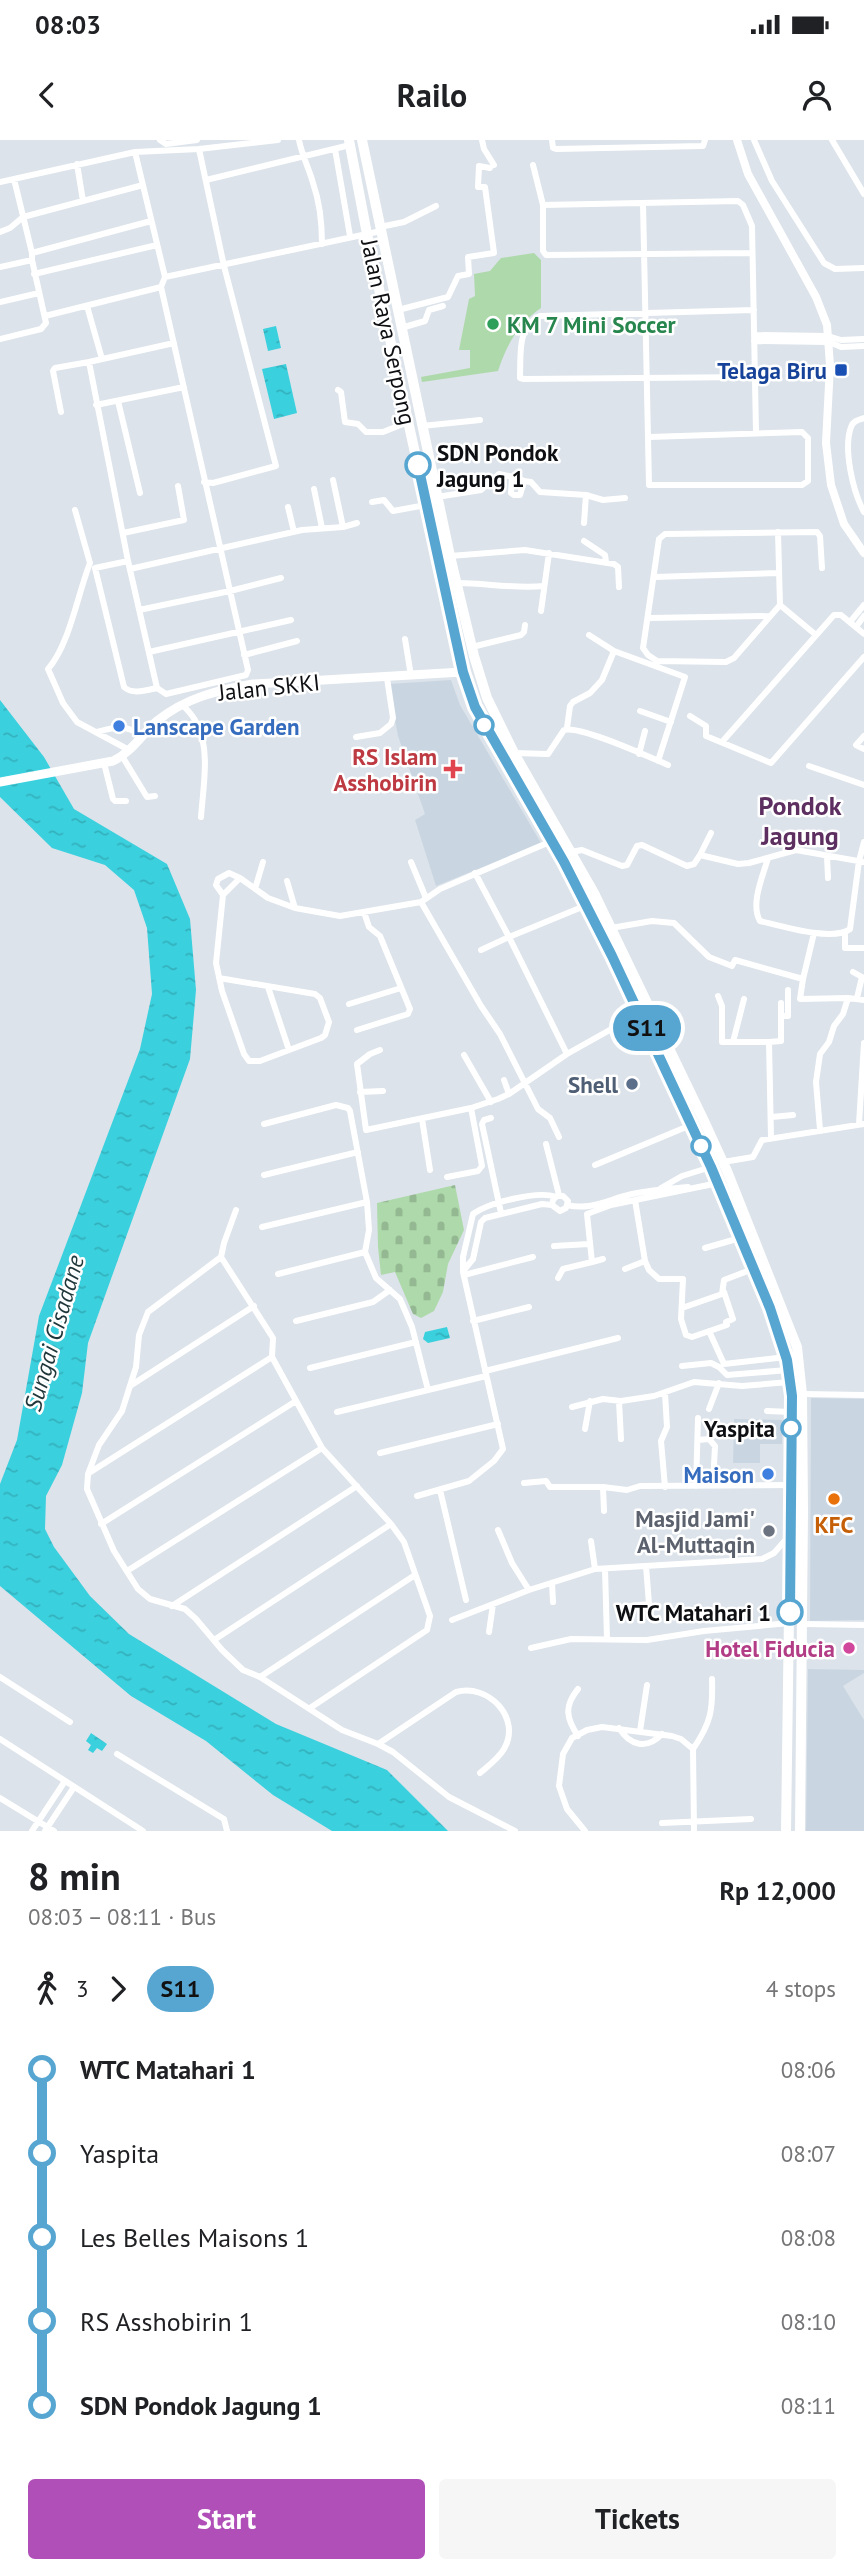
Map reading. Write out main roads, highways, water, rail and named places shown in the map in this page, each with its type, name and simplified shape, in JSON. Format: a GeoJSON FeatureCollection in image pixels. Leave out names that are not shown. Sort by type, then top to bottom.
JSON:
{"type":"FeatureCollection","features":[{"type":"Feature","properties":{"kind":"main road","name":"Jalan Raya Serpong"},"geometry":{"type":"LineString","coordinates":[[362,140],[450,556],[487,698],[514,753],[611,928],[723,1162],[797,1348],[802,1394],[800,1831]]}},
{"type":"Feature","properties":{"kind":"main road","name":"Jalan Raya Serpong"},"geometry":{"type":"LineString","coordinates":[[350,142],[367,234],[463,672],[483,723],[587,905],[640,1013],[717,1181],[770,1308],[786,1357],[791,1412],[786,1831]]}},
{"type":"Feature","properties":{"kind":"main road","name":"Jalan SKKI"},"geometry":{"type":"LineString","coordinates":[[0,782],[101,764],[126,753],[156,722],[183,704],[217,691],[253,684],[463,672]]}},
{"type":"Feature","properties":{"kind":"main road"},"geometry":{"type":"LineString","coordinates":[[509,770],[521,765]]}},
{"type":"Feature","properties":{"kind":"main road"},"geometry":{"type":"LineString","coordinates":[[727,1206],[739,1202]]}},
{"type":"Feature","properties":{"kind":"main road"},"geometry":{"type":"LineString","coordinates":[[790,1443],[802,1443]]}},
{"type":"Feature","properties":{"kind":"main road"},"geometry":{"type":"LineString","coordinates":[[787,1757],[802,1757]]}},
{"type":"Feature","properties":{"kind":"water"},"geometry":{"type":"Polygon","coordinates":[[[276,326],[281,348],[268,351],[263,329],[276,326]]]}},
{"type":"Feature","properties":{"kind":"water"},"geometry":{"type":"Polygon","coordinates":[[[286,364],[297,413],[274,419],[262,369],[286,364]]]}},
{"type":"Feature","properties":{"kind":"water","name":"Sungai Cisadane"},"geometry":{"type":"Polygon","coordinates":[[[0,700],[44,757],[74,809],[167,864],[190,919],[196,990],[190,1059],[88,1343],[82,1393],[62,1465],[46,1496],[45,1529],[54,1547],[90,1596],[129,1634],[276,1724],[387,1770],[448,1831],[332,1831],[273,1795],[206,1741],[131,1696],[0,1586],[0,1484],[17,1440],[39,1316],[140,1049],[152,994],[147,928],[134,890],[105,865],[52,848],[0,797],[0,700]]]}},
{"type":"Feature","properties":{"kind":"water"},"geometry":{"type":"Polygon","coordinates":[[[447,1327],[450,1338],[428,1343],[423,1339],[425,1332],[447,1327]]]}},
{"type":"Feature","properties":{"kind":"water"},"geometry":{"type":"Polygon","coordinates":[[[91,1733],[107,1744],[102,1751],[97,1748],[93,1753],[88,1750],[91,1745],[86,1741],[91,1733]]]}},
{"type":"Feature","properties":{"kind":"place","name":"KM 7 Mini Soccer"},"geometry":{"type":"Point","coordinates":[493,324]}},
{"type":"Feature","properties":{"kind":"place","name":"Telaga Biru"},"geometry":{"type":"Point","coordinates":[841,370]}},
{"type":"Feature","properties":{"kind":"place","name":"SDN Pondok Jagung 1"},"geometry":{"type":"Point","coordinates":[418,465]}},
{"type":"Feature","properties":{"kind":"place","name":"Lanscape Garden"},"geometry":{"type":"Point","coordinates":[119,726]}},
{"type":"Feature","properties":{"kind":"place","name":"RS Islam Asshobirin"},"geometry":{"type":"Point","coordinates":[453,769]}},
{"type":"Feature","properties":{"kind":"place","name":"Shell"},"geometry":{"type":"Point","coordinates":[632,1084]}},
{"type":"Feature","properties":{"kind":"place","name":"Yaspita"},"geometry":{"type":"Point","coordinates":[791,1428]}},
{"type":"Feature","properties":{"kind":"place","name":"Maison"},"geometry":{"type":"Point","coordinates":[768,1474]}},
{"type":"Feature","properties":{"kind":"place","name":"KFC"},"geometry":{"type":"Point","coordinates":[834,1499]}},
{"type":"Feature","properties":{"kind":"place","name":"Masjid Jami' Al-Muttaqin"},"geometry":{"type":"Point","coordinates":[769,1531]}},
{"type":"Feature","properties":{"kind":"place","name":"WTC Matahari 1"},"geometry":{"type":"Point","coordinates":[790,1612]}},
{"type":"Feature","properties":{"kind":"place","name":"Hotel Fiducia"},"geometry":{"type":"Point","coordinates":[849,1648]}},
{"type":"Feature","properties":{"kind":"district","name":"Pondok Jagung"},"geometry":{"type":"Point","coordinates":[800,820]}}]}
